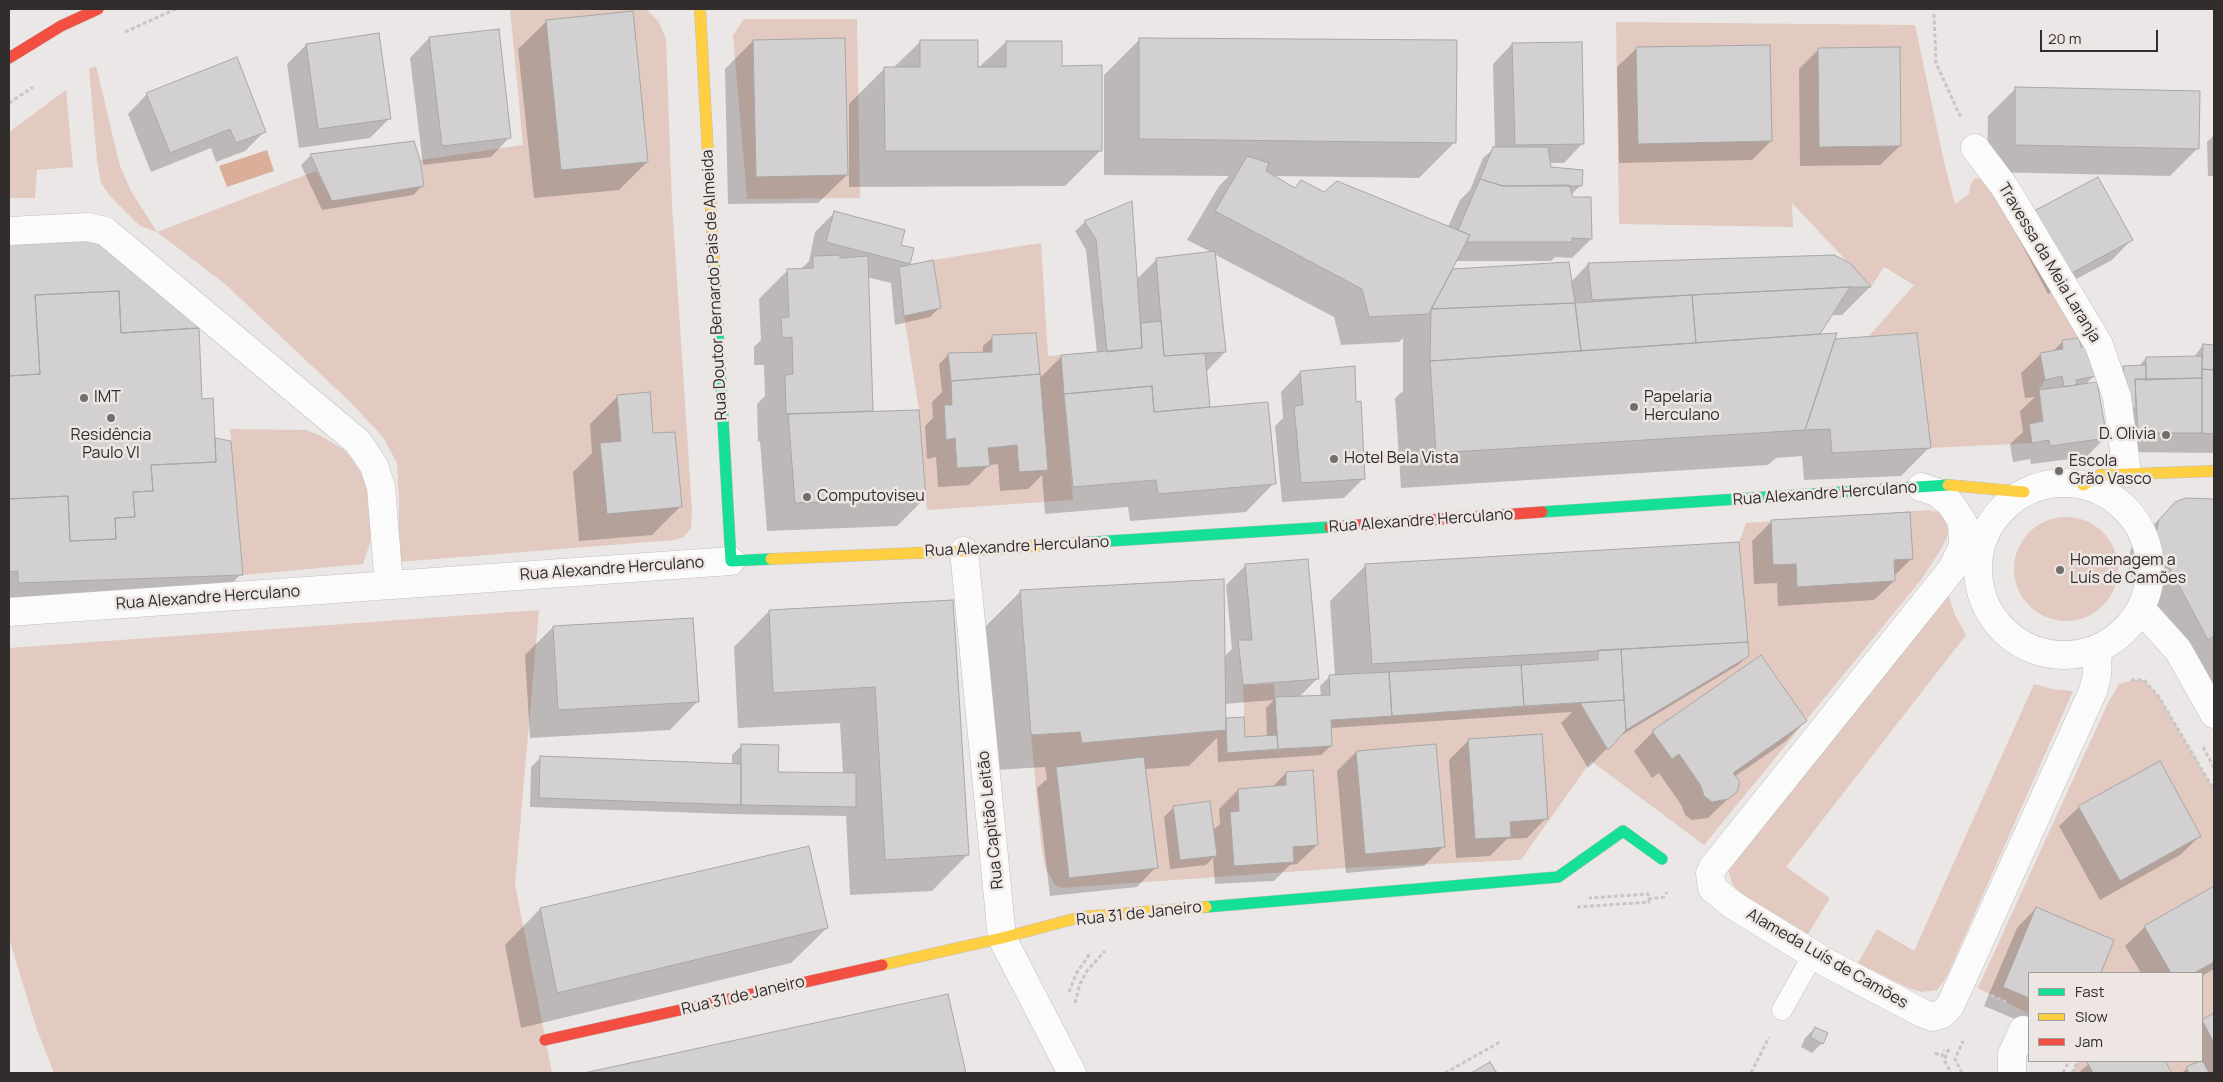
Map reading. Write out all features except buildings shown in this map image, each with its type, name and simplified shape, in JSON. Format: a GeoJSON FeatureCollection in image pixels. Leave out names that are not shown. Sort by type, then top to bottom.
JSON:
{"type":"FeatureCollection","features":[{"type":"Feature","properties":{"kind":"street"},"geometry":{"type":"LineString","coordinates":[[9,58],[61,26],[98,9]]}},
{"type":"Feature","properties":{"kind":"street","name":"Rua Doutor Bernardo Pais de Almeida"},"geometry":{"type":"LineString","coordinates":[[700,9],[731,561]]}},
{"type":"Feature","properties":{"kind":"street","name":"Travessa da Meia Laranja"},"geometry":{"type":"LineString","coordinates":[[1975,148],[2006,189],[2099,345],[2117,397],[2127,473]]}},
{"type":"Feature","properties":{"kind":"street"},"geometry":{"type":"LineString","coordinates":[[9,231],[88,227],[106,231],[358,442],[374,466],[382,487],[389,584]]}},
{"type":"Feature","properties":{"kind":"street"},"geometry":{"type":"LineString","coordinates":[[2083,485],[2100,475],[2214,471]]}},
{"type":"Feature","properties":{"kind":"street"},"geometry":{"type":"LineString","coordinates":[[1921,487],[1936,492],[1950,503],[1962,520],[1970,536],[1969,554],[1978,570],[1981,591],[1988,611],[2001,628],[2017,641],[2036,651],[2056,656],[2078,655],[2098,649],[2116,639],[2130,626],[2141,609],[2149,588],[2150,566],[2146,544],[2137,523],[2123,506],[2104,492],[2083,485],[2063,483],[2043,485],[2024,492],[1996,516],[1969,554]]}},
{"type":"Feature","properties":{"kind":"street","name":"Rua Alexandre Herculano"},"geometry":{"type":"LineString","coordinates":[[9,612],[731,561],[964,551],[1921,487],[1950,486],[2024,492]]}},
{"type":"Feature","properties":{"kind":"street","name":"Rua Capitão Leitão"},"geometry":{"type":"LineString","coordinates":[[964,551],[1002,938],[1072,1073]]}},
{"type":"Feature","properties":{"kind":"street","name":"Alameda Luís de Camões"},"geometry":{"type":"LineString","coordinates":[[1969,554],[1952,569],[1710,873],[1712,888],[1733,905],[1813,955],[1922,1013],[1933,1017],[1946,1011],[2093,692],[2097,675],[2098,649]]}},
{"type":"Feature","properties":{"kind":"street"},"geometry":{"type":"LineString","coordinates":[[2141,609],[2178,650],[2214,714]]}},
{"type":"Feature","properties":{"kind":"street","name":"Rua 31 de Janeiro"},"geometry":{"type":"LineString","coordinates":[[545,1040],[1002,938],[1081,917],[1558,877],[1623,832],[1662,859]]}},
{"type":"Feature","properties":{"kind":"street"},"geometry":{"type":"LineString","coordinates":[[2012,1073],[2012,1054],[2022,1030]]}},
{"type":"Feature","properties":{"kind":"lane"},"geometry":{"type":"LineString","coordinates":[[1782,1010],[1813,955]]}},
{"type":"Feature","properties":{"kind":"path"},"geometry":{"type":"LineString","coordinates":[[1934,14],[1936,63],[1975,148]]}},
{"type":"Feature","properties":{"kind":"path"},"geometry":{"type":"LineString","coordinates":[[1570,907],[1649,902],[1648,894]]}},
{"type":"Feature","properties":{"kind":"path"},"geometry":{"type":"LineString","coordinates":[[1074,1006],[1080,984],[1087,971],[1108,948]]}},
{"type":"Feature","properties":{"kind":"path"},"geometry":{"type":"LineString","coordinates":[[1751,1073],[1770,1035]]}},
{"type":"Feature","properties":{"kind":"path"},"geometry":{"type":"LineString","coordinates":[[1962,1073],[1955,1060],[1967,1035]]}},
{"type":"Feature","properties":{"kind":"path"},"geometry":{"type":"LineString","coordinates":[[1445,1073],[1500,1042]]}},
{"type":"Feature","properties":{"kind":"shaded area"},"geometry":{"type":"Polygon","coordinates":[[[510,9],[646,9],[659,22],[666,39],[672,204],[692,510],[691,528],[684,537],[674,540],[398,562],[399,503],[397,463],[383,437],[348,400],[225,284],[157,232],[316,171],[332,200],[424,186],[420,160],[523,145],[510,9]]]}},
{"type":"Feature","properties":{"kind":"shaded area"},"geometry":{"type":"Polygon","coordinates":[[[744,19],[857,19],[860,198],[747,199],[733,35],[744,19]]]}},
{"type":"Feature","properties":{"kind":"shaded area"},"geometry":{"type":"Polygon","coordinates":[[[1616,22],[1915,25],[1944,162],[1955,204],[1969,194],[1970,186],[1974,179],[1981,178],[1989,182],[2086,346],[2081,347],[2079,338],[2062,340],[2063,349],[2040,353],[2045,380],[2039,390],[2043,421],[2029,424],[2032,443],[1931,448],[1917,333],[1869,336],[1914,285],[1884,267],[1871,287],[1792,203],[1793,227],[1619,224],[1616,22]]]}},
{"type":"Feature","properties":{"kind":"shaded area"},"geometry":{"type":"Polygon","coordinates":[[[96,66],[120,166],[131,191],[157,232],[140,226],[109,195],[101,183],[97,161],[89,69],[96,66]]]}},
{"type":"Feature","properties":{"kind":"shaded area"},"geometry":{"type":"Polygon","coordinates":[[[66,90],[73,167],[37,170],[35,198],[9,198],[9,132],[66,90]]]}},
{"type":"Feature","properties":{"kind":"shaded area"},"geometry":{"type":"Polygon","coordinates":[[[267,150],[274,171],[227,187],[219,166],[267,150]]]}},
{"type":"Feature","properties":{"kind":"shaded area"},"geometry":{"type":"Polygon","coordinates":[[[1041,243],[1048,356],[1061,355],[1073,500],[927,510],[919,410],[904,316],[941,308],[933,260],[1041,243]]]}},
{"type":"Feature","properties":{"kind":"shaded area"},"geometry":{"type":"Polygon","coordinates":[[[230,429],[306,430],[321,436],[343,449],[358,465],[368,483],[373,518],[370,543],[363,564],[243,575],[230,429]]]}},
{"type":"Feature","properties":{"kind":"shaded area"},"geometry":{"type":"Polygon","coordinates":[[[1929,510],[1940,513],[1945,520],[1949,532],[1943,546],[1921,580],[1704,845],[1591,761],[1521,860],[1344,868],[1062,888],[1055,885],[1045,867],[1031,735],[1080,732],[1082,743],[1226,730],[1227,753],[1332,746],[1331,720],[1580,703],[1608,749],[1626,730],[1749,656],[1739,542],[1746,523],[1929,510]]]}},
{"type":"Feature","properties":{"kind":"shaded area"},"geometry":{"type":"Polygon","coordinates":[[[2066,517],[2086,521],[2095,525],[2103,532],[2110,540],[2114,549],[2118,569],[2114,589],[2110,598],[2103,606],[2095,613],[2086,617],[2066,621],[2046,617],[2037,613],[2029,606],[2022,598],[2018,589],[2014,569],[2018,549],[2022,540],[2029,532],[2037,525],[2046,521],[2066,517]]]}},
{"type":"Feature","properties":{"kind":"shaded area"},"geometry":{"type":"Polygon","coordinates":[[[1948,594],[1955,615],[1966,635],[1786,867],[1830,898],[1808,934],[1742,896],[1732,883],[1728,870],[1948,594]]]}},
{"type":"Feature","properties":{"kind":"shaded area"},"geometry":{"type":"Polygon","coordinates":[[[539,610],[515,884],[552,1073],[54,1073],[36,1027],[9,938],[9,648],[539,610]]]}},
{"type":"Feature","properties":{"kind":"shaded area"},"geometry":{"type":"Polygon","coordinates":[[[2134,680],[2144,680],[2159,697],[2214,790],[2214,1073],[2072,1073],[2078,1062],[2203,1062],[2203,972],[2028,972],[2028,1013],[1978,988],[2108,703],[2119,684],[2134,680]]]}},
{"type":"Feature","properties":{"kind":"shaded area"},"geometry":{"type":"Polygon","coordinates":[[[1274,684],[1277,735],[1245,737],[1243,685],[1274,684]]]}},
{"type":"Feature","properties":{"kind":"shaded area"},"geometry":{"type":"Polygon","coordinates":[[[2034,684],[2052,689],[2073,691],[1946,978],[1937,990],[1921,992],[1906,987],[1858,963],[1877,929],[1914,951],[2034,684]]]}},
{"type":"Feature","properties":{"kind":"traffic: fast"},"geometry":{"type":"LineString","coordinates":[[714,263],[731,561],[771,559]]}},
{"type":"Feature","properties":{"kind":"traffic: fast"},"geometry":{"type":"LineString","coordinates":[[1542,512],[1948,485]]}},
{"type":"Feature","properties":{"kind":"traffic: fast"},"geometry":{"type":"LineString","coordinates":[[1078,543],[1330,527]]}},
{"type":"Feature","properties":{"kind":"traffic: fast"},"geometry":{"type":"LineString","coordinates":[[1206,907],[1558,877],[1623,831],[1662,859]]}},
{"type":"Feature","properties":{"kind":"traffic: slow"},"geometry":{"type":"LineString","coordinates":[[700,9],[714,263]]}},
{"type":"Feature","properties":{"kind":"traffic: slow"},"geometry":{"type":"LineString","coordinates":[[2083,485],[2100,475],[2214,471]]}},
{"type":"Feature","properties":{"kind":"traffic: slow"},"geometry":{"type":"LineString","coordinates":[[1948,485],[2024,492]]}},
{"type":"Feature","properties":{"kind":"traffic: slow"},"geometry":{"type":"LineString","coordinates":[[771,559],[964,551],[1078,543]]}},
{"type":"Feature","properties":{"kind":"traffic: slow"},"geometry":{"type":"LineString","coordinates":[[882,965],[1002,938],[1081,917],[1206,907]]}},
{"type":"Feature","properties":{"kind":"traffic: jam"},"geometry":{"type":"LineString","coordinates":[[9,58],[61,26],[98,9]]}},
{"type":"Feature","properties":{"kind":"traffic: jam"},"geometry":{"type":"LineString","coordinates":[[1330,527],[1542,512]]}},
{"type":"Feature","properties":{"kind":"traffic: jam"},"geometry":{"type":"LineString","coordinates":[[545,1040],[882,965]]}},
{"type":"Feature","properties":{"kind":"place","name":"IMT"},"geometry":{"type":"Point","coordinates":[84,398]}},
{"type":"Feature","properties":{"kind":"place","name":"Papelaria Herculano"},"geometry":{"type":"Point","coordinates":[1634,407]}},
{"type":"Feature","properties":{"kind":"place","name":"Residência Paulo VI"},"geometry":{"type":"Point","coordinates":[111,418]}},
{"type":"Feature","properties":{"kind":"place","name":"D. Olivia"},"geometry":{"type":"Point","coordinates":[2166,435]}},
{"type":"Feature","properties":{"kind":"place","name":"Hotel Bela Vista"},"geometry":{"type":"Point","coordinates":[1334,459]}},
{"type":"Feature","properties":{"kind":"place","name":"Escola Grão Vasco"},"geometry":{"type":"Point","coordinates":[2059,471]}},
{"type":"Feature","properties":{"kind":"place","name":"Computoviseu"},"geometry":{"type":"Point","coordinates":[807,497]}},
{"type":"Feature","properties":{"kind":"place","name":"Homenagem a Luís de Camões"},"geometry":{"type":"Point","coordinates":[2060,570]}}]}
